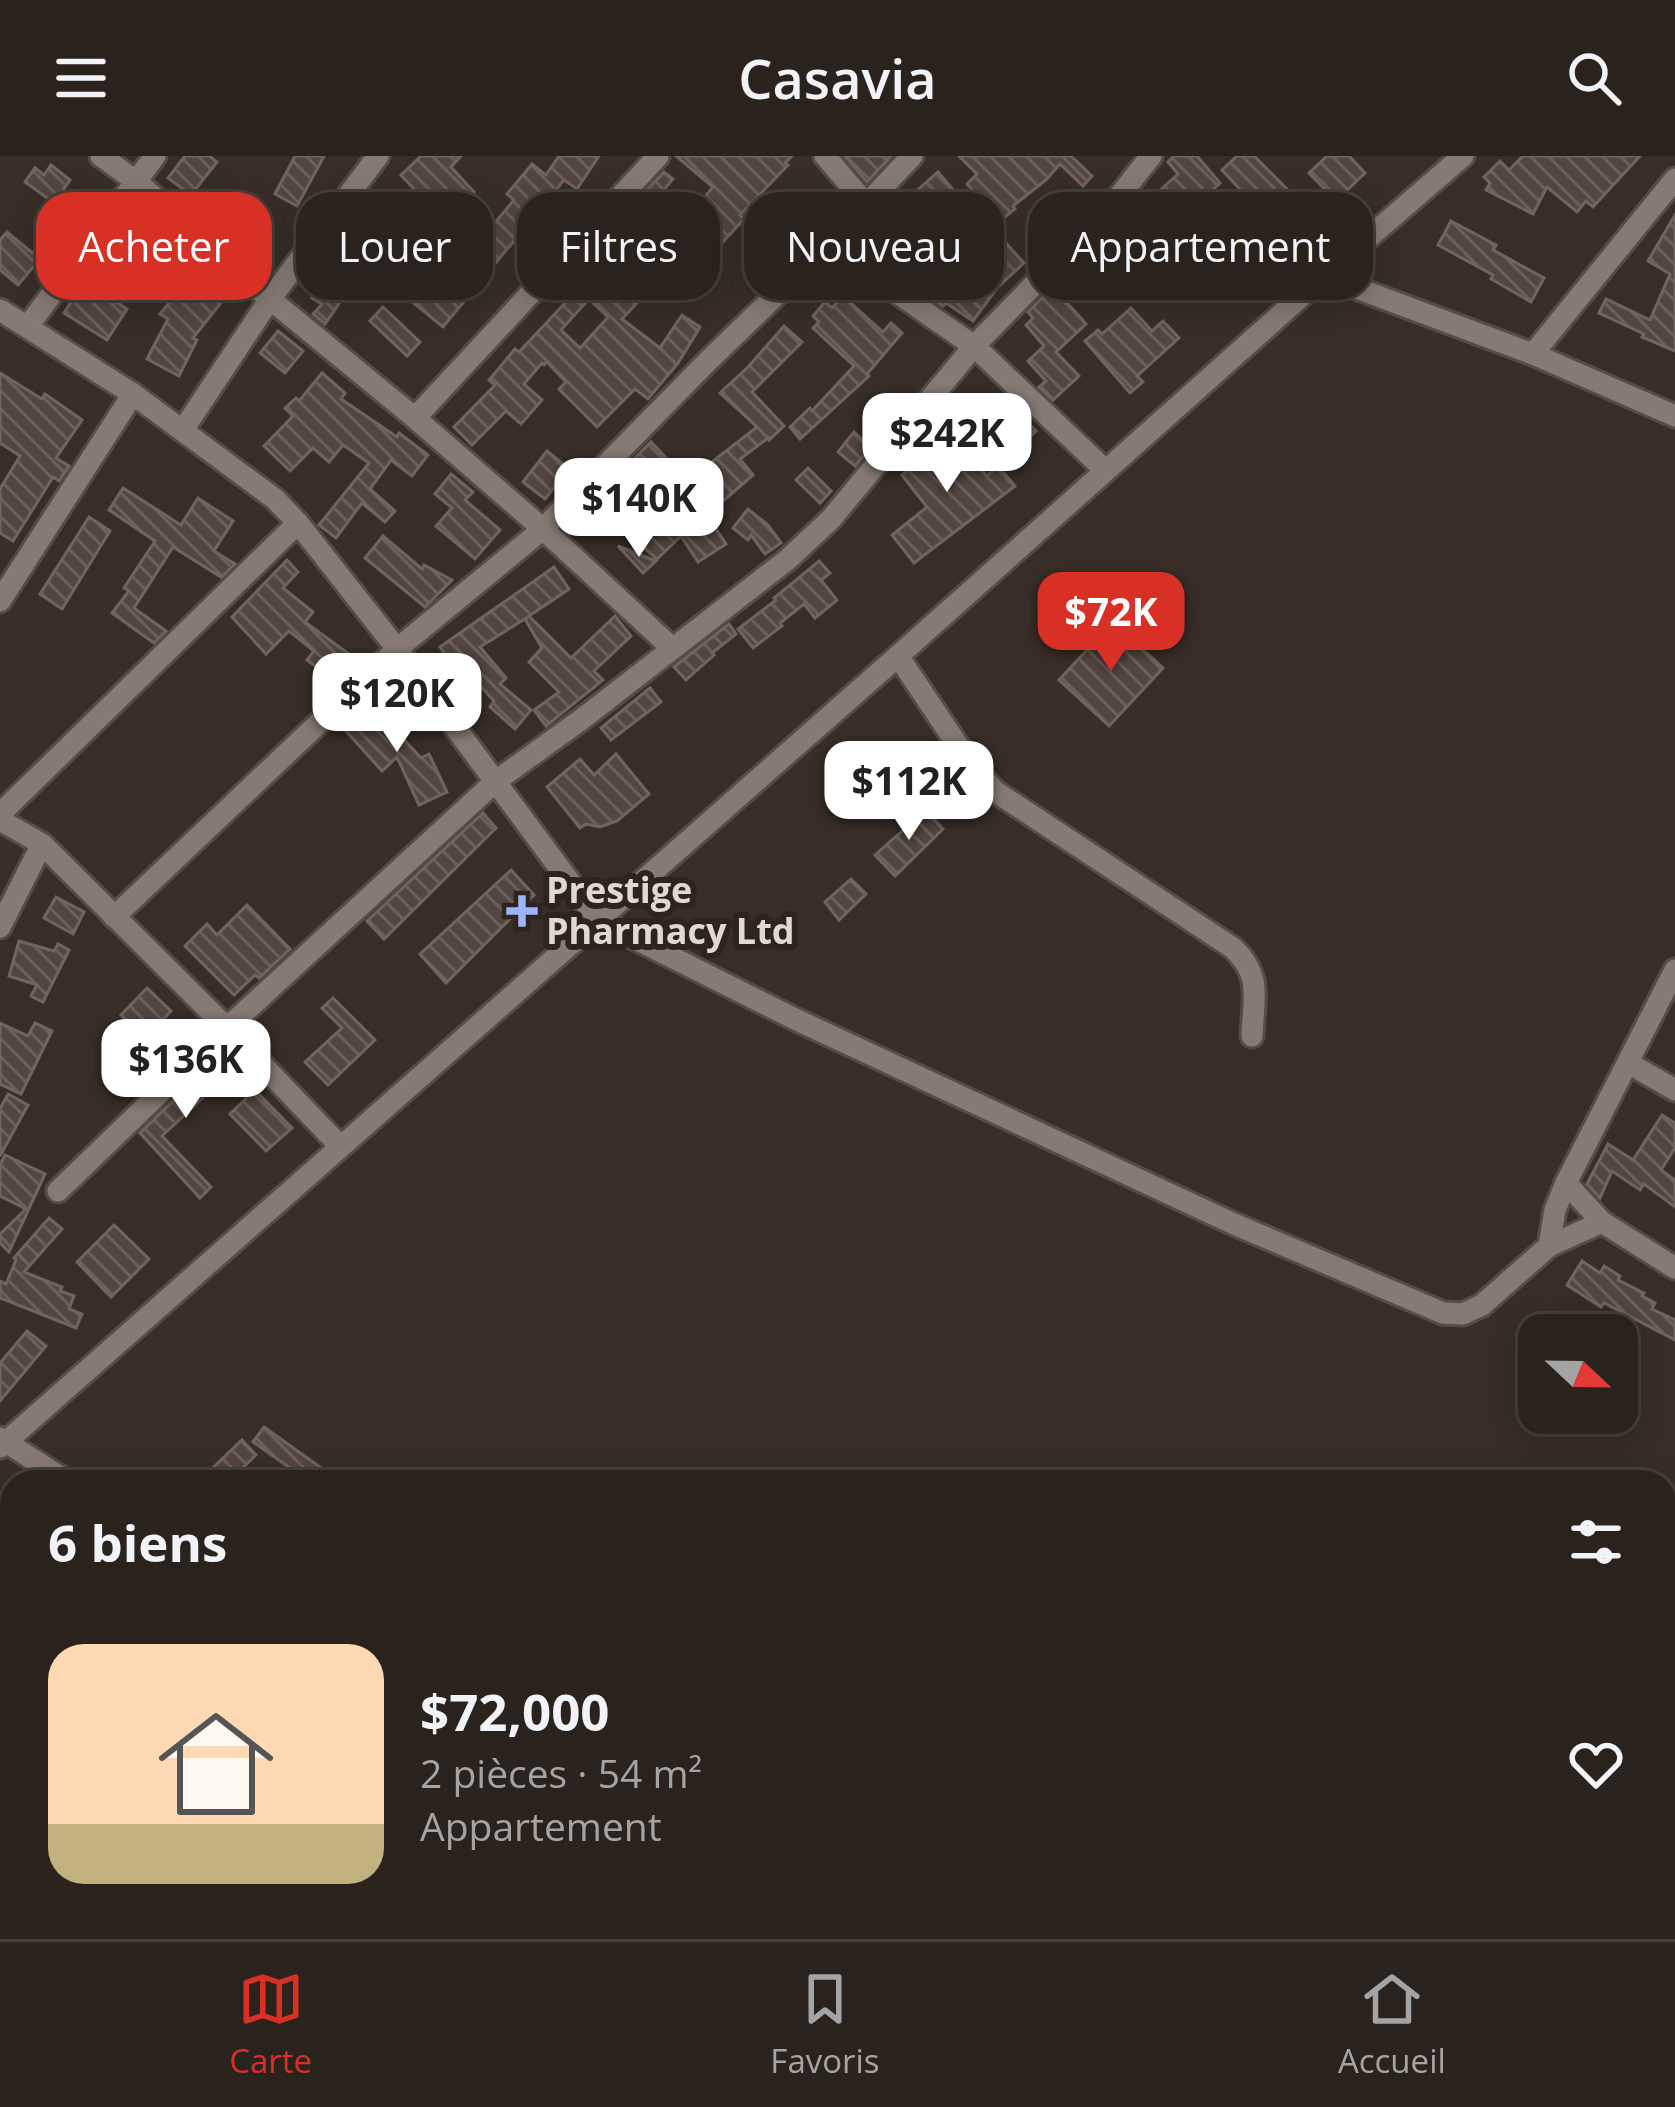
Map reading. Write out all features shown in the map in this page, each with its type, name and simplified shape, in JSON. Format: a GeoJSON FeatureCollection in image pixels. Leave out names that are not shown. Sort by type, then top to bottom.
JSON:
{"type":"FeatureCollection","features":[{"type":"Feature","properties":{"kind":"street"},"geometry":{"type":"LineString","coordinates":[[100,156],[148,192]]}},
{"type":"Feature","properties":{"kind":"street"},"geometry":{"type":"LineString","coordinates":[[28,326],[155,156]]}},
{"type":"Feature","properties":{"kind":"street"},"geometry":{"type":"LineString","coordinates":[[272,296],[378,156]]}},
{"type":"Feature","properties":{"kind":"street"},"geometry":{"type":"LineString","coordinates":[[416,418],[658,156]]}},
{"type":"Feature","properties":{"kind":"street"},"geometry":{"type":"LineString","coordinates":[[825,156],[856,192]]}},
{"type":"Feature","properties":{"kind":"street"},"geometry":{"type":"LineString","coordinates":[[879,192],[912,156]]}},
{"type":"Feature","properties":{"kind":"street"},"geometry":{"type":"LineString","coordinates":[[58,1191],[496,781],[787,560],[831,519],[974,346],[1113,204],[1150,156]]}},
{"type":"Feature","properties":{"kind":"street"},"geometry":{"type":"LineString","coordinates":[[1373,234],[1463,156]]}},
{"type":"Feature","properties":{"kind":"street"},"geometry":{"type":"LineString","coordinates":[[1533,354],[1675,179]]}},
{"type":"Feature","properties":{"kind":"street"},"geometry":{"type":"LineString","coordinates":[[1373,294],[1533,354],[1675,416]]}},
{"type":"Feature","properties":{"kind":"street"},"geometry":{"type":"LineString","coordinates":[[183,430],[269,300]]}},
{"type":"Feature","properties":{"kind":"street"},"geometry":{"type":"LineString","coordinates":[[271,300],[416,418],[672,648]]}},
{"type":"Feature","properties":{"kind":"street"},"geometry":{"type":"LineString","coordinates":[[115,916],[397,650],[543,529],[771,300]]}},
{"type":"Feature","properties":{"kind":"street"},"geometry":{"type":"LineString","coordinates":[[908,300],[974,346],[1105,470]]}},
{"type":"Feature","properties":{"kind":"street"},"geometry":{"type":"LineString","coordinates":[[48,1470],[2,1442],[1298,300]]}},
{"type":"Feature","properties":{"kind":"street"},"geometry":{"type":"LineString","coordinates":[[0,310],[133,394],[275,499],[397,650],[598,920],[796,1020],[1234,1224],[1443,1313],[1463,1314],[1482,1305],[1549,1246],[1602,1222]]}},
{"type":"Feature","properties":{"kind":"street"},"geometry":{"type":"LineString","coordinates":[[0,601],[133,394]]}},
{"type":"Feature","properties":{"kind":"street"},"geometry":{"type":"LineString","coordinates":[[298,523],[0,817],[42,844],[340,1146]]}},
{"type":"Feature","properties":{"kind":"street"},"geometry":{"type":"LineString","coordinates":[[898,656],[973,768],[996,792],[1246,960],[1253,974],[1252,1036]]}},
{"type":"Feature","properties":{"kind":"street"},"geometry":{"type":"LineString","coordinates":[[0,927],[42,844]]}},
{"type":"Feature","properties":{"kind":"street"},"geometry":{"type":"LineString","coordinates":[[1549,1246],[1555,1210],[1675,970]]}},
{"type":"Feature","properties":{"kind":"street"},"geometry":{"type":"LineString","coordinates":[[1630,1064],[1675,1090]]}},
{"type":"Feature","properties":{"kind":"street"},"geometry":{"type":"LineString","coordinates":[[1567,1184],[1602,1222],[1675,1268]]}},
{"type":"Feature","properties":{"kind":"building"},"geometry":{"type":"Polygon","coordinates":[[[185,156],[209,156],[217,162],[193,192],[168,178],[185,156]]]}},
{"type":"Feature","properties":{"kind":"building"},"geometry":{"type":"Polygon","coordinates":[[[295,156],[324,156],[305,192],[296,192],[296,205],[275,194],[295,156]]]}},
{"type":"Feature","properties":{"kind":"building"},"geometry":{"type":"Polygon","coordinates":[[[421,156],[461,156],[451,167],[474,192],[417,192],[401,175],[421,156]]]}},
{"type":"Feature","properties":{"kind":"building"},"geometry":{"type":"Polygon","coordinates":[[[559,156],[599,156],[577,189],[564,180],[554,192],[517,192],[517,237],[493,266],[493,225],[514,200],[507,194],[532,164],[546,175],[559,156]]]}},
{"type":"Feature","properties":{"kind":"building"},"geometry":{"type":"Polygon","coordinates":[[[676,156],[792,156],[762,192],[744,192],[740,215],[744,219],[720,245],[720,192],[709,192],[713,187],[676,156]]]}},
{"type":"Feature","properties":{"kind":"building"},"geometry":{"type":"Polygon","coordinates":[[[845,156],[891,156],[867,182],[845,156]]]}},
{"type":"Feature","properties":{"kind":"building"},"geometry":{"type":"Polygon","coordinates":[[[959,156],[1071,156],[1092,176],[1083,186],[1060,164],[1004,218],[1004,192],[975,192],[967,184],[977,174],[959,156]]]}},
{"type":"Feature","properties":{"kind":"building"},"geometry":{"type":"Polygon","coordinates":[[[1174,156],[1197,156],[1220,183],[1210,192],[1158,192],[1178,174],[1168,162],[1174,156]]]}},
{"type":"Feature","properties":{"kind":"building"},"geometry":{"type":"Polygon","coordinates":[[[1237,156],[1254,156],[1290,192],[1242,192],[1222,170],[1237,156]]]}},
{"type":"Feature","properties":{"kind":"building"},"geometry":{"type":"Polygon","coordinates":[[[1327,156],[1349,156],[1365,173],[1345,192],[1327,192],[1309,173],[1327,156]]]}},
{"type":"Feature","properties":{"kind":"building"},"geometry":{"type":"Polygon","coordinates":[[[1523,156],[1640,156],[1593,207],[1586,201],[1577,212],[1547,187],[1533,214],[1486,190],[1490,183],[1484,177],[1500,161],[1509,170],[1523,156]]]}},
{"type":"Feature","properties":{"kind":"building"},"geometry":{"type":"Polygon","coordinates":[[[51,165],[70,180],[65,192],[39,192],[25,182],[35,168],[44,175],[51,165]]]}},
{"type":"Feature","properties":{"kind":"building"},"geometry":{"type":"Polygon","coordinates":[[[664,172],[673,179],[662,192],[645,192],[664,172]]]}},
{"type":"Feature","properties":{"kind":"building"},"geometry":{"type":"Polygon","coordinates":[[[938,172],[955,192],[916,192],[938,172]]]}},
{"type":"Feature","properties":{"kind":"building"},"geometry":{"type":"Polygon","coordinates":[[[1675,215],[1675,351],[1599,313],[1606,299],[1650,320],[1670,274],[1648,261],[1675,215]]]}},
{"type":"Feature","properties":{"kind":"building"},"geometry":{"type":"Polygon","coordinates":[[[1451,221],[1544,278],[1531,302],[1438,245],[1451,221]]]}},
{"type":"Feature","properties":{"kind":"building"},"geometry":{"type":"Polygon","coordinates":[[[7,232],[36,256],[36,264],[18,285],[0,270],[0,240],[7,232]]]}},
{"type":"Feature","properties":{"kind":"building"},"geometry":{"type":"Polygon","coordinates":[[[1004,241],[1024,263],[1004,282],[1004,241]]]}},
{"type":"Feature","properties":{"kind":"building"},"geometry":{"type":"Polygon","coordinates":[[[72,300],[113,300],[127,309],[107,340],[64,313],[72,300]]]}},
{"type":"Feature","properties":{"kind":"building"},"geometry":{"type":"Polygon","coordinates":[[[172,300],[223,300],[193,338],[197,340],[179,376],[147,359],[168,319],[160,314],[172,300]]]}},
{"type":"Feature","properties":{"kind":"building"},"geometry":{"type":"Polygon","coordinates":[[[315,300],[341,300],[325,324],[313,314],[322,304],[315,300]]]}},
{"type":"Feature","properties":{"kind":"building"},"geometry":{"type":"Polygon","coordinates":[[[410,300],[465,300],[443,327],[410,300]]]}},
{"type":"Feature","properties":{"kind":"building"},"geometry":{"type":"Polygon","coordinates":[[[564,300],[588,300],[561,330],[580,348],[608,317],[593,303],[640,300],[622,319],[660,348],[682,315],[700,327],[648,399],[635,389],[597,427],[559,389],[566,382],[547,362],[524,384],[542,400],[521,424],[506,411],[472,445],[454,427],[495,385],[489,380],[515,349],[519,352],[564,300]]]}},
{"type":"Feature","properties":{"kind":"building"},"geometry":{"type":"Polygon","coordinates":[[[839,300],[847,300],[883,332],[891,323],[902,333],[869,376],[800,439],[790,427],[854,366],[813,328],[819,322],[813,316],[825,302],[832,308],[839,300]]]}},
{"type":"Feature","properties":{"kind":"building"},"geometry":{"type":"Polygon","coordinates":[[[934,300],[988,300],[973,321],[946,303],[943,306],[934,300]]]}},
{"type":"Feature","properties":{"kind":"building"},"geometry":{"type":"Polygon","coordinates":[[[1040,300],[1065,300],[1086,324],[1056,352],[1079,376],[1053,400],[1039,387],[1046,381],[1028,361],[1044,346],[1026,325],[1033,318],[1028,312],[1040,300]]]}},
{"type":"Feature","properties":{"kind":"building"},"geometry":{"type":"Polygon","coordinates":[[[383,307],[420,342],[407,356],[370,321],[383,307]]]}},
{"type":"Feature","properties":{"kind":"building"},"geometry":{"type":"Polygon","coordinates":[[[1131,308],[1152,331],[1163,321],[1179,338],[1137,376],[1143,382],[1130,393],[1085,341],[1098,330],[1102,334],[1131,308]]]}},
{"type":"Feature","properties":{"kind":"building"},"geometry":{"type":"Polygon","coordinates":[[[784,326],[802,342],[752,392],[784,426],[740,459],[753,475],[707,515],[726,544],[698,562],[681,536],[657,559],[594,505],[635,468],[630,463],[651,442],[682,475],[698,463],[703,469],[757,427],[720,393],[784,326]]]}},
{"type":"Feature","properties":{"kind":"building"},"geometry":{"type":"Polygon","coordinates":[[[278,331],[303,351],[285,373],[260,353],[278,331]]]}},
{"type":"Feature","properties":{"kind":"building"},"geometry":{"type":"Polygon","coordinates":[[[0,373],[42,399],[45,394],[82,420],[56,458],[69,466],[59,481],[53,477],[13,541],[0,533],[0,489],[20,456],[0,443],[0,373]]]}},
{"type":"Feature","properties":{"kind":"building"},"geometry":{"type":"Polygon","coordinates":[[[322,373],[345,393],[341,399],[428,455],[412,476],[391,460],[370,489],[395,511],[385,522],[362,503],[336,538],[319,525],[369,463],[343,445],[329,462],[313,448],[290,471],[264,446],[293,416],[285,408],[296,398],[299,401],[322,373]]]}},
{"type":"Feature","properties":{"kind":"building"},"geometry":{"type":"Polygon","coordinates":[[[1023,418],[1036,431],[1016,451],[1003,438],[1023,418]]]}},
{"type":"Feature","properties":{"kind":"building"},"geometry":{"type":"Polygon","coordinates":[[[925,430],[946,449],[956,440],[987,476],[998,466],[1015,486],[914,563],[892,535],[927,507],[902,475],[928,455],[915,442],[925,430]]]}},
{"type":"Feature","properties":{"kind":"building"},"geometry":{"type":"Polygon","coordinates":[[[854,432],[871,447],[855,466],[838,452],[854,432]]]}},
{"type":"Feature","properties":{"kind":"building"},"geometry":{"type":"Polygon","coordinates":[[[547,451],[569,469],[545,499],[523,482],[547,451]]]}},
{"type":"Feature","properties":{"kind":"building"},"geometry":{"type":"Polygon","coordinates":[[[808,468],[831,491],[820,503],[796,480],[808,468]]]}},
{"type":"Feature","properties":{"kind":"building"},"geometry":{"type":"Polygon","coordinates":[[[451,474],[473,492],[465,500],[500,530],[475,559],[436,526],[452,508],[435,494],[451,474]]]}},
{"type":"Feature","properties":{"kind":"building"},"geometry":{"type":"Polygon","coordinates":[[[123,488],[181,525],[198,498],[233,521],[214,551],[235,564],[221,577],[173,547],[134,608],[166,631],[154,643],[112,613],[155,541],[109,510],[123,488]]]}},
{"type":"Feature","properties":{"kind":"building"},"geometry":{"type":"Polygon","coordinates":[[[748,509],[781,543],[765,554],[751,535],[748,540],[733,528],[748,509]]]}},
{"type":"Feature","properties":{"kind":"building"},"geometry":{"type":"Polygon","coordinates":[[[89,517],[110,531],[62,609],[40,594],[89,517]]]}},
{"type":"Feature","properties":{"kind":"building"},"geometry":{"type":"Polygon","coordinates":[[[383,536],[422,569],[424,565],[452,580],[425,607],[365,558],[383,536]]]}},
{"type":"Feature","properties":{"kind":"building"},"geometry":{"type":"Polygon","coordinates":[[[618,546],[656,561],[643,573],[618,546]]]}},
{"type":"Feature","properties":{"kind":"building"},"geometry":{"type":"Polygon","coordinates":[[[287,560],[298,572],[283,588],[313,612],[305,622],[353,657],[335,681],[307,660],[314,651],[289,631],[266,654],[232,617],[287,560]]]}},
{"type":"Feature","properties":{"kind":"building"},"geometry":{"type":"Polygon","coordinates":[[[819,561],[830,573],[821,580],[837,600],[815,618],[804,604],[753,648],[738,629],[819,561]]]}},
{"type":"Feature","properties":{"kind":"building"},"geometry":{"type":"Polygon","coordinates":[[[554,567],[569,589],[529,616],[571,658],[615,616],[631,636],[594,671],[603,680],[546,726],[534,710],[559,692],[529,662],[542,648],[528,617],[480,647],[506,678],[500,684],[531,710],[515,729],[490,707],[494,701],[464,668],[457,673],[440,647],[554,567]]]}},
{"type":"Feature","properties":{"kind":"building"},"geometry":{"type":"Polygon","coordinates":[[[1113,622],[1163,668],[1109,726],[1059,680],[1113,622]]]}},
{"type":"Feature","properties":{"kind":"building"},"geometry":{"type":"Polygon","coordinates":[[[729,624],[736,634],[686,680],[674,667],[729,624]]]}},
{"type":"Feature","properties":{"kind":"building"},"geometry":{"type":"Polygon","coordinates":[[[650,688],[661,702],[611,740],[601,728],[650,688]]]}},
{"type":"Feature","properties":{"kind":"building"},"geometry":{"type":"Polygon","coordinates":[[[373,706],[421,758],[429,754],[447,792],[419,805],[397,757],[382,771],[346,731],[373,706]]]}},
{"type":"Feature","properties":{"kind":"building"},"geometry":{"type":"Polygon","coordinates":[[[616,754],[649,794],[617,821],[580,828],[547,787],[580,759],[594,775],[616,754]]]}},
{"type":"Feature","properties":{"kind":"building"},"geometry":{"type":"Polygon","coordinates":[[[926,810],[943,829],[895,876],[875,855],[926,810]]]}},
{"type":"Feature","properties":{"kind":"building"},"geometry":{"type":"Polygon","coordinates":[[[483,813],[496,828],[384,939],[367,921],[483,813]]]}},
{"type":"Feature","properties":{"kind":"building"},"geometry":{"type":"Polygon","coordinates":[[[511,870],[534,895],[446,983],[420,954],[511,870]]]}},
{"type":"Feature","properties":{"kind":"building"},"geometry":{"type":"Polygon","coordinates":[[[851,879],[866,894],[839,920],[825,902],[851,879]]]}},
{"type":"Feature","properties":{"kind":"building"},"geometry":{"type":"Polygon","coordinates":[[[56,897],[84,912],[73,934],[44,918],[56,897]]]}},
{"type":"Feature","properties":{"kind":"building"},"geometry":{"type":"Polygon","coordinates":[[[247,905],[290,949],[234,995],[185,946],[207,924],[217,935],[247,905]]]}},
{"type":"Feature","properties":{"kind":"building"},"geometry":{"type":"Polygon","coordinates":[[[19,941],[54,951],[58,944],[69,950],[43,1002],[31,996],[37,985],[9,976],[19,941]]]}},
{"type":"Feature","properties":{"kind":"building"},"geometry":{"type":"Polygon","coordinates":[[[147,988],[171,1011],[145,1038],[121,1015],[147,988]]]}},
{"type":"Feature","properties":{"kind":"building"},"geometry":{"type":"Polygon","coordinates":[[[333,998],[375,1040],[328,1085],[305,1062],[342,1028],[322,1008],[333,998]]]}},
{"type":"Feature","properties":{"kind":"building"},"geometry":{"type":"Polygon","coordinates":[[[0,1023],[28,1036],[35,1023],[52,1031],[21,1094],[0,1084],[0,1023]]]}},
{"type":"Feature","properties":{"kind":"building"},"geometry":{"type":"Polygon","coordinates":[[[224,1052],[237,1066],[162,1136],[211,1187],[200,1198],[140,1133],[224,1052]]]}},
{"type":"Feature","properties":{"kind":"building"},"geometry":{"type":"Polygon","coordinates":[[[128,1058],[151,1080],[139,1092],[116,1071],[128,1058]]]}},
{"type":"Feature","properties":{"kind":"building"},"geometry":{"type":"Polygon","coordinates":[[[255,1090],[292,1128],[266,1151],[230,1114],[255,1090]]]}},
{"type":"Feature","properties":{"kind":"building"},"geometry":{"type":"Polygon","coordinates":[[[8,1094],[28,1105],[0,1156],[0,1109],[8,1094]]]}},
{"type":"Feature","properties":{"kind":"building"},"geometry":{"type":"Polygon","coordinates":[[[1662,1115],[1675,1123],[1675,1148],[1661,1170],[1675,1180],[1675,1207],[1644,1184],[1640,1190],[1612,1171],[1600,1198],[1587,1184],[1608,1144],[1633,1160],[1662,1115]]]}},
{"type":"Feature","properties":{"kind":"building"},"geometry":{"type":"Polygon","coordinates":[[[5,1155],[45,1174],[9,1252],[0,1243],[0,1234],[26,1209],[0,1196],[0,1165],[5,1155]]]}},
{"type":"Feature","properties":{"kind":"building"},"geometry":{"type":"Polygon","coordinates":[[[49,1218],[62,1229],[24,1272],[74,1296],[69,1309],[82,1314],[76,1328],[0,1298],[0,1281],[6,1284],[14,1258],[49,1218]]]}},
{"type":"Feature","properties":{"kind":"building"},"geometry":{"type":"Polygon","coordinates":[[[114,1225],[149,1259],[111,1297],[77,1262],[114,1225]]]}},
{"type":"Feature","properties":{"kind":"building"},"geometry":{"type":"Polygon","coordinates":[[[1582,1261],[1600,1273],[1604,1266],[1620,1276],[1618,1280],[1644,1293],[1655,1303],[1652,1309],[1675,1320],[1675,1340],[1638,1321],[1638,1314],[1625,1314],[1604,1303],[1601,1307],[1567,1285],[1582,1261]]]}},
{"type":"Feature","properties":{"kind":"building"},"geometry":{"type":"Polygon","coordinates":[[[27,1331],[46,1346],[0,1401],[0,1363],[27,1331]]]}},
{"type":"Feature","properties":{"kind":"building"},"geometry":{"type":"Polygon","coordinates":[[[264,1427],[324,1470],[293,1470],[253,1442],[264,1427]]]}},
{"type":"Feature","properties":{"kind":"building"},"geometry":{"type":"Polygon","coordinates":[[[242,1440],[256,1455],[240,1470],[211,1470],[242,1440]]]}},
{"type":"Feature","properties":{"kind":"place","name":"Prestige Pharmacy Ltd"},"geometry":{"type":"Point","coordinates":[522,911]}}]}
